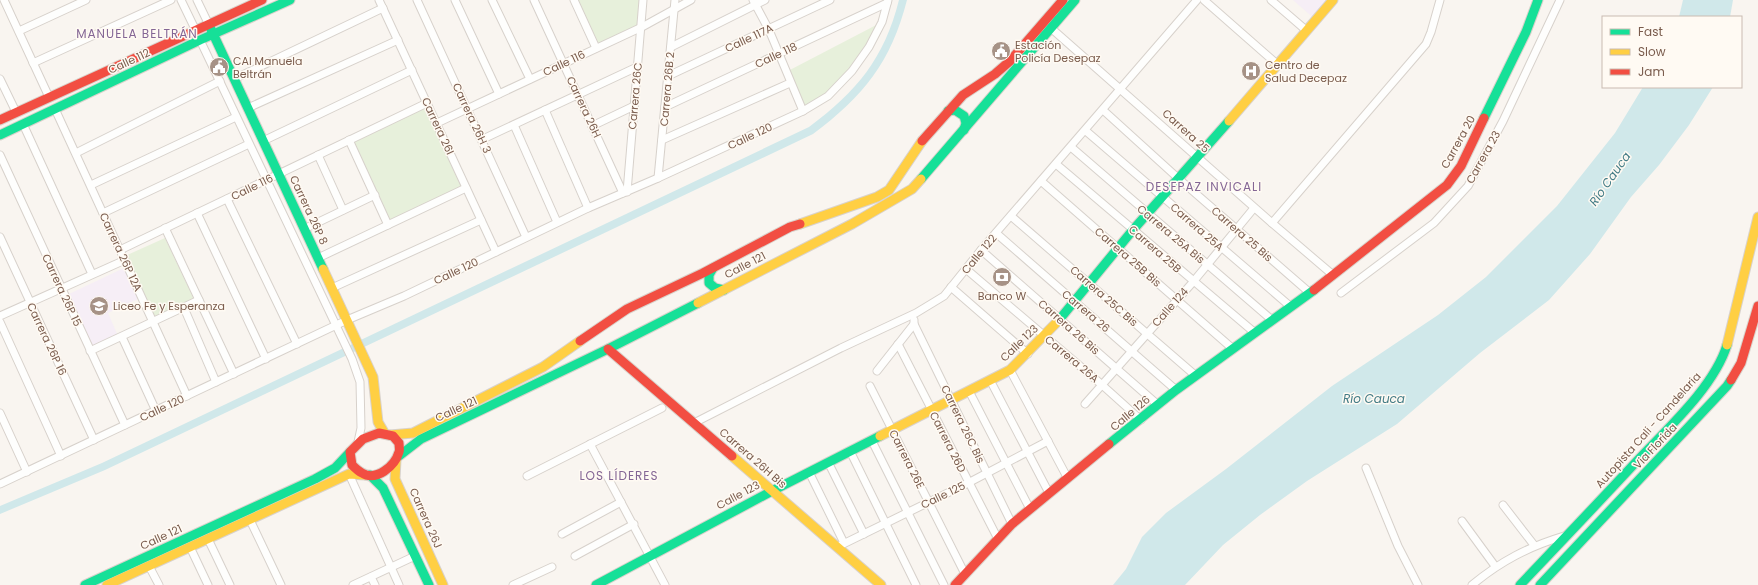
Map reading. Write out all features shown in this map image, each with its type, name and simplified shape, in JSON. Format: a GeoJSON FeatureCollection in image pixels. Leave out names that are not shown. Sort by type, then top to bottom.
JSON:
{"type":"FeatureCollection","features":[{"type":"Feature","properties":{"kind":"street"},"geometry":{"type":"LineString","coordinates":[[19,31],[86,0]]}},
{"type":"Feature","properties":{"kind":"street"},"geometry":{"type":"LineString","coordinates":[[33,63],[171,0]]}},
{"type":"Feature","properties":{"kind":"street"},"geometry":{"type":"LineString","coordinates":[[181,0],[195,29]]}},
{"type":"Feature","properties":{"kind":"street","name":"Carrera 26P 8"},"geometry":{"type":"LineString","coordinates":[[197,0],[374,377],[378,422],[387,434]]}},
{"type":"Feature","properties":{"kind":"street","name":"Calle 112"},"geometry":{"type":"LineString","coordinates":[[0,120],[195,29],[209,25],[262,0]]}},
{"type":"Feature","properties":{"kind":"street","name":"Calle 112"},"geometry":{"type":"LineString","coordinates":[[0,134],[200,40],[290,0]]}},
{"type":"Feature","properties":{"kind":"street","name":"Carrera 26I"},"geometry":{"type":"LineString","coordinates":[[379,0],[496,252]]}},
{"type":"Feature","properties":{"kind":"street","name":"Carrera 26H 3"},"geometry":{"type":"LineString","coordinates":[[417,0],[483,139],[526,237]]}},
{"type":"Feature","properties":{"kind":"street"},"geometry":{"type":"LineString","coordinates":[[455,0],[498,94]]}},
{"type":"Feature","properties":{"kind":"street"},"geometry":{"type":"LineString","coordinates":[[492,0],[530,80]]}},
{"type":"Feature","properties":{"kind":"street","name":"Carrera 26H"},"geometry":{"type":"LineString","coordinates":[[534,0],[592,126],[625,192]]}},
{"type":"Feature","properties":{"kind":"street"},"geometry":{"type":"LineString","coordinates":[[574,0],[596,48]]}},
{"type":"Feature","properties":{"kind":"street","name":"Carrera 26C"},"geometry":{"type":"LineString","coordinates":[[625,192],[642,27],[643,0]]}},
{"type":"Feature","properties":{"kind":"street","name":"Calle 116"},"geometry":{"type":"LineString","coordinates":[[436,123],[642,27],[675,4],[691,0]]}},
{"type":"Feature","properties":{"kind":"street"},"geometry":{"type":"LineString","coordinates":[[671,46],[754,2],[765,0]]}},
{"type":"Feature","properties":{"kind":"street","name":"Calle 117A"},"geometry":{"type":"LineString","coordinates":[[668,76],[769,30],[830,0]]}},
{"type":"Feature","properties":{"kind":"street","name":"Calle 121"},"geometry":{"type":"LineString","coordinates":[[387,434],[404,435],[417,431],[536,371],[576,346],[621,313],[713,268],[790,227],[877,197],[889,190],[926,135],[948,110],[963,95],[995,74],[1010,61],[1063,0]]}},
{"type":"Feature","properties":{"kind":"street"},"geometry":{"type":"LineString","coordinates":[[1052,29],[1075,0]]}},
{"type":"Feature","properties":{"kind":"street","name":"Calle 122"},"geometry":{"type":"LineString","coordinates":[[694,423],[841,348],[916,313],[944,296],[981,250],[1086,131],[1197,0]]}},
{"type":"Feature","properties":{"kind":"street"},"geometry":{"type":"LineString","coordinates":[[1204,0],[1278,65]]}},
{"type":"Feature","properties":{"kind":"street"},"geometry":{"type":"LineString","coordinates":[[1270,0],[1306,31]]}},
{"type":"Feature","properties":{"kind":"street","name":"Calle 123"},"geometry":{"type":"LineString","coordinates":[[596,585],[772,490],[872,441],[1010,370],[1028,354],[1075,302],[1133,230],[1198,158],[1333,0]]}},
{"type":"Feature","properties":{"kind":"street"},"geometry":{"type":"LineString","coordinates":[[1272,223],[1426,44],[1440,0]]}},
{"type":"Feature","properties":{"kind":"street","name":"Carrera 20"},"geometry":{"type":"LineString","coordinates":[[1333,275],[1447,185],[1461,166],[1526,32],[1538,0]]}},
{"type":"Feature","properties":{"kind":"street","name":"Carrera 23"},"geometry":{"type":"LineString","coordinates":[[1341,293],[1434,223],[1468,186],[1503,121],[1560,0]]}},
{"type":"Feature","properties":{"kind":"street"},"geometry":{"type":"LineString","coordinates":[[7,1],[33,63],[49,96]]}},
{"type":"Feature","properties":{"kind":"street"},"geometry":{"type":"LineString","coordinates":[[754,2],[780,54],[790,83],[803,111]]}},
{"type":"Feature","properties":{"kind":"street","name":"Calle 120"},"geometry":{"type":"LineString","coordinates":[[0,484],[557,222],[658,178],[803,111],[828,96],[852,71],[869,47],[882,22],[887,2]]}},
{"type":"Feature","properties":{"kind":"street","name":"Calle 118"},"geometry":{"type":"LineString","coordinates":[[665,107],[780,54],[887,2]]}},
{"type":"Feature","properties":{"kind":"street","name":"Carrera 26B 2"},"geometry":{"type":"LineString","coordinates":[[658,178],[675,4]]}},
{"type":"Feature","properties":{"kind":"street"},"geometry":{"type":"LineString","coordinates":[[234,79],[383,8]]}},
{"type":"Feature","properties":{"kind":"street","name":"Calle 121"},"geometry":{"type":"LineString","coordinates":[[398,458],[421,439],[608,349],[724,290],[852,224],[912,189],[1052,29]]}},
{"type":"Feature","properties":{"kind":"street","name":"Carrera 25"},"geometry":{"type":"LineString","coordinates":[[1052,29],[1254,208],[1333,275]]}},
{"type":"Feature","properties":{"kind":"street"},"geometry":{"type":"LineString","coordinates":[[200,40],[352,359],[360,382],[361,428],[358,442]]}},
{"type":"Feature","properties":{"kind":"street"},"geometry":{"type":"LineString","coordinates":[[248,108],[398,40]]}},
{"type":"Feature","properties":{"kind":"street"},"geometry":{"type":"LineString","coordinates":[[483,139],[637,67]]}},
{"type":"Feature","properties":{"kind":"street"},"geometry":{"type":"LineString","coordinates":[[263,141],[412,70]]}},
{"type":"Feature","properties":{"kind":"street"},"geometry":{"type":"LineString","coordinates":[[0,79],[16,112]]}},
{"type":"Feature","properties":{"kind":"street"},"geometry":{"type":"LineString","coordinates":[[76,154],[220,82]]}},
{"type":"Feature","properties":{"kind":"street"},"geometry":{"type":"LineString","coordinates":[[662,140],[790,83]]}},
{"type":"Feature","properties":{"kind":"street","name":"Calle 116"},"geometry":{"type":"LineString","coordinates":[[120,250],[427,103]]}},
{"type":"Feature","properties":{"kind":"street"},"geometry":{"type":"LineString","coordinates":[[592,126],[634,106]]}},
{"type":"Feature","properties":{"kind":"street","name":"Carrera 26P 12A"},"geometry":{"type":"LineString","coordinates":[[55,109],[188,396]]}},
{"type":"Feature","properties":{"kind":"street"},"geometry":{"type":"LineString","coordinates":[[545,110],[588,208]]}},
{"type":"Feature","properties":{"kind":"street"},"geometry":{"type":"LineString","coordinates":[[948,110],[959,111],[964,116],[966,123],[964,130]]}},
{"type":"Feature","properties":{"kind":"street","name":"Carrera 25 Bis"},"geometry":{"type":"LineString","coordinates":[[1103,110],[1236,230],[1310,293]]}},
{"type":"Feature","properties":{"kind":"street"},"geometry":{"type":"LineString","coordinates":[[91,185],[236,117]]}},
{"type":"Feature","properties":{"kind":"street"},"geometry":{"type":"LineString","coordinates":[[22,124],[92,274]]}},
{"type":"Feature","properties":{"kind":"street"},"geometry":{"type":"LineString","coordinates":[[514,125],[557,222]]}},
{"type":"Feature","properties":{"kind":"street","name":"Carrera 25A"},"geometry":{"type":"LineString","coordinates":[[1086,131],[1291,307]]}},
{"type":"Feature","properties":{"kind":"street"},"geometry":{"type":"LineString","coordinates":[[349,140],[388,225]]}},
{"type":"Feature","properties":{"kind":"street"},"geometry":{"type":"LineString","coordinates":[[103,213],[249,144]]}},
{"type":"Feature","properties":{"kind":"street","name":"Carrera 25A Bis"},"geometry":{"type":"LineString","coordinates":[[1071,147],[1272,320]]}},
{"type":"Feature","properties":{"kind":"street","name":"Carrera 26P 15"},"geometry":{"type":"LineString","coordinates":[[0,155],[125,425]]}},
{"type":"Feature","properties":{"kind":"street"},"geometry":{"type":"LineString","coordinates":[[318,155],[343,210]]}},
{"type":"Feature","properties":{"kind":"street","name":"Carrera 25B"},"geometry":{"type":"LineString","coordinates":[[1056,164],[1193,282],[1255,333]]}},
{"type":"Feature","properties":{"kind":"street","name":"Carrera 25B Bis"},"geometry":{"type":"LineString","coordinates":[[1041,181],[1233,348]]}},
{"type":"Feature","properties":{"kind":"street"},"geometry":{"type":"LineString","coordinates":[[318,258],[466,188]]}},
{"type":"Feature","properties":{"kind":"street"},"geometry":{"type":"LineString","coordinates":[[304,229],[374,195]]}},
{"type":"Feature","properties":{"kind":"street"},"geometry":{"type":"LineString","coordinates":[[227,199],[296,344]]}},
{"type":"Feature","properties":{"kind":"street","name":"Calle 124"},"geometry":{"type":"LineString","coordinates":[[1084,404],[1193,282],[1254,208]]}},
{"type":"Feature","properties":{"kind":"street"},"geometry":{"type":"LineString","coordinates":[[197,213],[266,359]]}},
{"type":"Feature","properties":{"kind":"street","name":"Carrera 25C Bis"},"geometry":{"type":"LineString","coordinates":[[1011,216],[1196,376]]}},
{"type":"Feature","properties":{"kind":"street","name":"Autopista Cali - Candelaria"},"geometry":{"type":"LineString","coordinates":[[1520,585],[1669,428],[1710,380],[1724,354],[1732,328],[1758,217]]}},
{"type":"Feature","properties":{"kind":"street"},"geometry":{"type":"LineString","coordinates":[[332,288],[481,220]]}},
{"type":"Feature","properties":{"kind":"street"},"geometry":{"type":"LineString","coordinates":[[165,228],[234,374]]}},
{"type":"Feature","properties":{"kind":"street","name":"Carrera 26"},"geometry":{"type":"LineString","coordinates":[[996,233],[1132,350],[1176,390]]}},
{"type":"Feature","properties":{"kind":"street","name":"Carrera 26P 16"},"geometry":{"type":"LineString","coordinates":[[0,237],[94,440]]}},
{"type":"Feature","properties":{"kind":"street","name":"Carrera 26 Bis"},"geometry":{"type":"LineString","coordinates":[[981,250],[1158,405]]}},
{"type":"Feature","properties":{"kind":"street"},"geometry":{"type":"LineString","coordinates":[[0,316],[125,260]]}},
{"type":"Feature","properties":{"kind":"street"},"geometry":{"type":"LineString","coordinates":[[713,268],[709,275],[709,283],[715,288],[724,290]]}},
{"type":"Feature","properties":{"kind":"street","name":"Carrera 26A"},"geometry":{"type":"LineString","coordinates":[[966,269],[1141,420]]}},
{"type":"Feature","properties":{"kind":"street","name":"Calle 126"},"geometry":{"type":"LineString","coordinates":[[955,585],[1012,524],[1067,477],[1141,420],[1176,390],[1333,275]]}},
{"type":"Feature","properties":{"kind":"street"},"geometry":{"type":"LineString","coordinates":[[951,287],[1028,354]]}},
{"type":"Feature","properties":{"kind":"street"},"geometry":{"type":"LineString","coordinates":[[90,350],[122,337],[199,300]]}},
{"type":"Feature","properties":{"kind":"street","name":"Via Florida"},"geometry":{"type":"LineString","coordinates":[[1540,585],[1714,401],[1726,386],[1741,363],[1758,306]]}},
{"type":"Feature","properties":{"kind":"street"},"geometry":{"type":"LineString","coordinates":[[184,308],[216,382]]}},
{"type":"Feature","properties":{"kind":"street"},"geometry":{"type":"LineString","coordinates":[[876,371],[914,324],[916,313]]}},
{"type":"Feature","properties":{"kind":"street"},"geometry":{"type":"LineString","coordinates":[[0,322],[61,456]]}},
{"type":"Feature","properties":{"kind":"street","name":"Carrera 26C Bis"},"geometry":{"type":"LineString","coordinates":[[914,324],[1012,524]]}},
{"type":"Feature","properties":{"kind":"street"},"geometry":{"type":"LineString","coordinates":[[122,337],[156,411]]}},
{"type":"Feature","properties":{"kind":"street","name":"Carrera 26D"},"geometry":{"type":"LineString","coordinates":[[898,344],[998,539]]}},
{"type":"Feature","properties":{"kind":"street","name":"Carrera 26H Bis"},"geometry":{"type":"LineString","coordinates":[[608,349],[772,490],[841,545],[881,585]]}},
{"type":"Feature","properties":{"kind":"street"},"geometry":{"type":"LineString","coordinates":[[1010,370],[1067,477]]}},
{"type":"Feature","properties":{"kind":"street"},"geometry":{"type":"LineString","coordinates":[[990,380],[1049,493]]}},
{"type":"Feature","properties":{"kind":"street","name":"Carrera 26E"},"geometry":{"type":"LineString","coordinates":[[870,386],[965,574]]}},
{"type":"Feature","properties":{"kind":"street"},"geometry":{"type":"LineString","coordinates":[[969,391],[1030,508]]}},
{"type":"Feature","properties":{"kind":"street"},"geometry":{"type":"LineString","coordinates":[[526,476],[662,408]]}},
{"type":"Feature","properties":{"kind":"street"},"geometry":{"type":"LineString","coordinates":[[0,413],[27,472]]}},
{"type":"Feature","properties":{"kind":"street"},"geometry":{"type":"LineString","coordinates":[[367,475],[386,470],[398,458],[399,444],[387,434],[369,436],[358,442],[350,452],[352,465],[358,472],[367,475],[383,488],[429,585]]}},
{"type":"Feature","properties":{"kind":"street"},"geometry":{"type":"LineString","coordinates":[[872,441],[906,513],[944,585]]}},
{"type":"Feature","properties":{"kind":"street","name":"Calle 125"},"geometry":{"type":"LineString","coordinates":[[841,545],[968,483],[986,472],[1048,441]]}},
{"type":"Feature","properties":{"kind":"street"},"geometry":{"type":"LineString","coordinates":[[590,444],[634,524],[665,585]]}},
{"type":"Feature","properties":{"kind":"street"},"geometry":{"type":"LineString","coordinates":[[850,451],[916,585]]}},
{"type":"Feature","properties":{"kind":"street","name":"Calle 121"},"geometry":{"type":"LineString","coordinates":[[85,585],[315,480],[335,468],[350,452]]}},
{"type":"Feature","properties":{"kind":"street","name":"Carrera 26J"},"geometry":{"type":"LineString","coordinates":[[398,458],[395,479],[442,585]]}},
{"type":"Feature","properties":{"kind":"street"},"geometry":{"type":"LineString","coordinates":[[828,462],[864,534]]}},
{"type":"Feature","properties":{"kind":"street"},"geometry":{"type":"LineString","coordinates":[[1366,468],[1398,546],[1418,585]]}},
{"type":"Feature","properties":{"kind":"street"},"geometry":{"type":"LineString","coordinates":[[809,472],[841,545]]}},
{"type":"Feature","properties":{"kind":"street"},"geometry":{"type":"LineString","coordinates":[[349,474],[399,585]]}},
{"type":"Feature","properties":{"kind":"street","name":"Calle 121"},"geometry":{"type":"LineString","coordinates":[[108,585],[349,474],[367,475]]}},
{"type":"Feature","properties":{"kind":"street"},"geometry":{"type":"LineString","coordinates":[[562,534],[621,502]]}},
{"type":"Feature","properties":{"kind":"street"},"geometry":{"type":"LineString","coordinates":[[1503,504],[1534,545]]}},
{"type":"Feature","properties":{"kind":"street"},"geometry":{"type":"LineString","coordinates":[[250,520],[281,585]]}},
{"type":"Feature","properties":{"kind":"street"},"geometry":{"type":"LineString","coordinates":[[1462,522],[1494,566]]}},
{"type":"Feature","properties":{"kind":"street"},"geometry":{"type":"LineString","coordinates":[[575,556],[634,524]]}},
{"type":"Feature","properties":{"kind":"street"},"geometry":{"type":"LineString","coordinates":[[1472,585],[1494,566],[1534,545],[1568,535]]}},
{"type":"Feature","properties":{"kind":"street"},"geometry":{"type":"LineString","coordinates":[[208,539],[230,585]]}},
{"type":"Feature","properties":{"kind":"street"},"geometry":{"type":"LineString","coordinates":[[190,547],[208,585]]}},
{"type":"Feature","properties":{"kind":"street"},"geometry":{"type":"LineString","coordinates":[[353,585],[415,556]]}},
{"type":"Feature","properties":{"kind":"street"},"geometry":{"type":"LineString","coordinates":[[150,566],[159,585]]}},
{"type":"Feature","properties":{"kind":"street"},"geometry":{"type":"LineString","coordinates":[[513,585],[552,567]]}},
{"type":"Feature","properties":{"kind":"street"},"geometry":{"type":"LineString","coordinates":[[371,577],[375,585]]}},
{"type":"Feature","properties":{"kind":"shaded area"},"geometry":{"type":"Polygon","coordinates":[[[1293,0],[1333,0],[1317,21],[1293,0]]]}},
{"type":"Feature","properties":{"kind":"shaded area","name":"Liceo Fe y Esperanza"},"geometry":{"type":"Polygon","coordinates":[[[124,268],[138,299],[108,313],[118,336],[93,348],[69,294],[124,268]]]}},
{"type":"Feature","properties":{"kind":"green space"},"geometry":{"type":"Polygon","coordinates":[[[578,0],[643,0],[642,27],[596,48],[578,0]]]}},
{"type":"Feature","properties":{"kind":"green space"},"geometry":{"type":"Polygon","coordinates":[[[882,22],[869,47],[828,96],[803,111],[786,72],[882,22]]]}},
{"type":"Feature","properties":{"kind":"green space"},"geometry":{"type":"Polygon","coordinates":[[[427,103],[466,188],[388,225],[349,140],[427,103]]]}},
{"type":"Feature","properties":{"kind":"green space"},"geometry":{"type":"Polygon","coordinates":[[[165,238],[194,299],[155,318],[125,256],[165,238]]]}},
{"type":"Feature","properties":{"kind":"water"},"geometry":{"type":"Polygon","coordinates":[[[899,0],[907,0],[893,42],[884,60],[861,91],[847,106],[813,134],[105,470],[0,514],[0,506],[102,463],[809,127],[826,114],[855,87],[877,57],[893,21],[899,0]]]}},
{"type":"Feature","properties":{"kind":"water"},"geometry":{"type":"Polygon","coordinates":[[[1683,0],[1733,0],[1730,16],[1679,16],[1683,0]]]}},
{"type":"Feature","properties":{"kind":"water","name":"Río Cauca"},"geometry":{"type":"Polygon","coordinates":[[[1642,88],[1712,88],[1689,125],[1659,165],[1631,197],[1590,254],[1549,300],[1480,353],[1397,424],[1307,481],[1260,515],[1223,545],[1185,585],[1113,585],[1126,569],[1142,537],[1166,513],[1226,469],[1332,386],[1438,315],[1486,277],[1557,206],[1615,133],[1642,88]]]}},
{"type":"Feature","properties":{"kind":"traffic: fast"},"geometry":{"type":"LineString","coordinates":[[0,135],[200,40],[290,0]]}},
{"type":"Feature","properties":{"kind":"traffic: fast"},"geometry":{"type":"LineString","coordinates":[[921,179],[1075,0]]}},
{"type":"Feature","properties":{"kind":"traffic: fast"},"geometry":{"type":"LineString","coordinates":[[1484,118],[1526,32],[1538,0]]}},
{"type":"Feature","properties":{"kind":"traffic: fast"},"geometry":{"type":"LineString","coordinates":[[209,25],[323,269]]}},
{"type":"Feature","properties":{"kind":"traffic: fast"},"geometry":{"type":"LineString","coordinates":[[948,111],[955,110],[964,116],[966,123],[964,130]]}},
{"type":"Feature","properties":{"kind":"traffic: fast"},"geometry":{"type":"LineString","coordinates":[[1059,320],[1132,231],[1229,121]]}},
{"type":"Feature","properties":{"kind":"traffic: fast"},"geometry":{"type":"LineString","coordinates":[[713,268],[709,275],[709,283],[715,288],[724,290]]}},
{"type":"Feature","properties":{"kind":"traffic: fast"},"geometry":{"type":"LineString","coordinates":[[1109,444],[1176,390],[1314,290]]}},
{"type":"Feature","properties":{"kind":"traffic: fast"},"geometry":{"type":"LineString","coordinates":[[399,456],[421,439],[608,349],[698,303]]}},
{"type":"Feature","properties":{"kind":"traffic: fast"},"geometry":{"type":"LineString","coordinates":[[1520,585],[1701,392],[1721,361],[1727,345]]}},
{"type":"Feature","properties":{"kind":"traffic: fast"},"geometry":{"type":"LineString","coordinates":[[1540,585],[1731,380]]}},
{"type":"Feature","properties":{"kind":"traffic: fast"},"geometry":{"type":"LineString","coordinates":[[596,585],[772,491],[880,436]]}},
{"type":"Feature","properties":{"kind":"traffic: fast"},"geometry":{"type":"LineString","coordinates":[[85,585],[315,479],[335,468],[350,452]]}},
{"type":"Feature","properties":{"kind":"traffic: fast"},"geometry":{"type":"LineString","coordinates":[[370,475],[383,488],[429,585]]}},
{"type":"Feature","properties":{"kind":"traffic: slow"},"geometry":{"type":"LineString","coordinates":[[1229,121],[1333,0]]}},
{"type":"Feature","properties":{"kind":"traffic: slow"},"geometry":{"type":"LineString","coordinates":[[800,224],[877,197],[889,190],[922,141]]}},
{"type":"Feature","properties":{"kind":"traffic: slow"},"geometry":{"type":"LineString","coordinates":[[698,303],[852,224],[912,189],[921,179]]}},
{"type":"Feature","properties":{"kind":"traffic: slow"},"geometry":{"type":"LineString","coordinates":[[1727,345],[1758,217]]}},
{"type":"Feature","properties":{"kind":"traffic: slow"},"geometry":{"type":"LineString","coordinates":[[323,269],[373,377],[378,422],[385,434]]}},
{"type":"Feature","properties":{"kind":"traffic: slow"},"geometry":{"type":"LineString","coordinates":[[880,436],[1010,370],[1059,320]]}},
{"type":"Feature","properties":{"kind":"traffic: slow"},"geometry":{"type":"LineString","coordinates":[[390,435],[413,433],[543,367],[580,341]]}},
{"type":"Feature","properties":{"kind":"traffic: slow"},"geometry":{"type":"LineString","coordinates":[[732,456],[881,585]]}},
{"type":"Feature","properties":{"kind":"traffic: slow"},"geometry":{"type":"LineString","coordinates":[[396,460],[395,479],[443,585]]}},
{"type":"Feature","properties":{"kind":"traffic: slow"},"geometry":{"type":"LineString","coordinates":[[107,585],[349,474],[365,475]]}},
{"type":"Feature","properties":{"kind":"traffic: jam"},"geometry":{"type":"LineString","coordinates":[[0,120],[262,0]]}},
{"type":"Feature","properties":{"kind":"traffic: jam"},"geometry":{"type":"LineString","coordinates":[[922,141],[963,95],[995,74],[1010,61],[1063,0]]}},
{"type":"Feature","properties":{"kind":"traffic: jam"},"geometry":{"type":"LineString","coordinates":[[1314,290],[1447,185],[1461,166],[1484,118]]}},
{"type":"Feature","properties":{"kind":"traffic: jam"},"geometry":{"type":"LineString","coordinates":[[580,341],[627,309],[703,273],[790,227],[800,224]]}},
{"type":"Feature","properties":{"kind":"traffic: jam"},"geometry":{"type":"LineString","coordinates":[[1731,380],[1741,363],[1758,306]]}},
{"type":"Feature","properties":{"kind":"traffic: jam"},"geometry":{"type":"LineString","coordinates":[[608,349],[732,456]]}},
{"type":"Feature","properties":{"kind":"traffic: jam"},"geometry":{"type":"LineString","coordinates":[[379,433],[393,436],[399,443],[399,451],[394,462],[384,471],[379,474],[367,475],[352,465],[350,452],[363,439],[379,433]]}},
{"type":"Feature","properties":{"kind":"traffic: jam"},"geometry":{"type":"LineString","coordinates":[[955,585],[1012,524],[1109,444]]}},
{"type":"Feature","properties":{"kind":"place","name":"Estación Policía Desepaz"},"geometry":{"type":"Point","coordinates":[1001,51]}},
{"type":"Feature","properties":{"kind":"place","name":"CAI Manuela Beltrán"},"geometry":{"type":"Point","coordinates":[219,67]}},
{"type":"Feature","properties":{"kind":"place","name":"Centro de Salud Decepaz"},"geometry":{"type":"Point","coordinates":[1251,71]}},
{"type":"Feature","properties":{"kind":"place","name":"Banco W"},"geometry":{"type":"Point","coordinates":[1002,277]}},
{"type":"Feature","properties":{"kind":"place","name":"Liceo Fe y Esperanza"},"geometry":{"type":"Point","coordinates":[99,306]}},
{"type":"Feature","properties":{"kind":"district","name":"MANUELA BELTRÁN"},"geometry":{"type":"Point","coordinates":[137,34]}},
{"type":"Feature","properties":{"kind":"district","name":"DESEPAZ INVICALI"},"geometry":{"type":"Point","coordinates":[1204,187]}},
{"type":"Feature","properties":{"kind":"district","name":"LOS LÍDERES"},"geometry":{"type":"Point","coordinates":[619,476]}}]}
